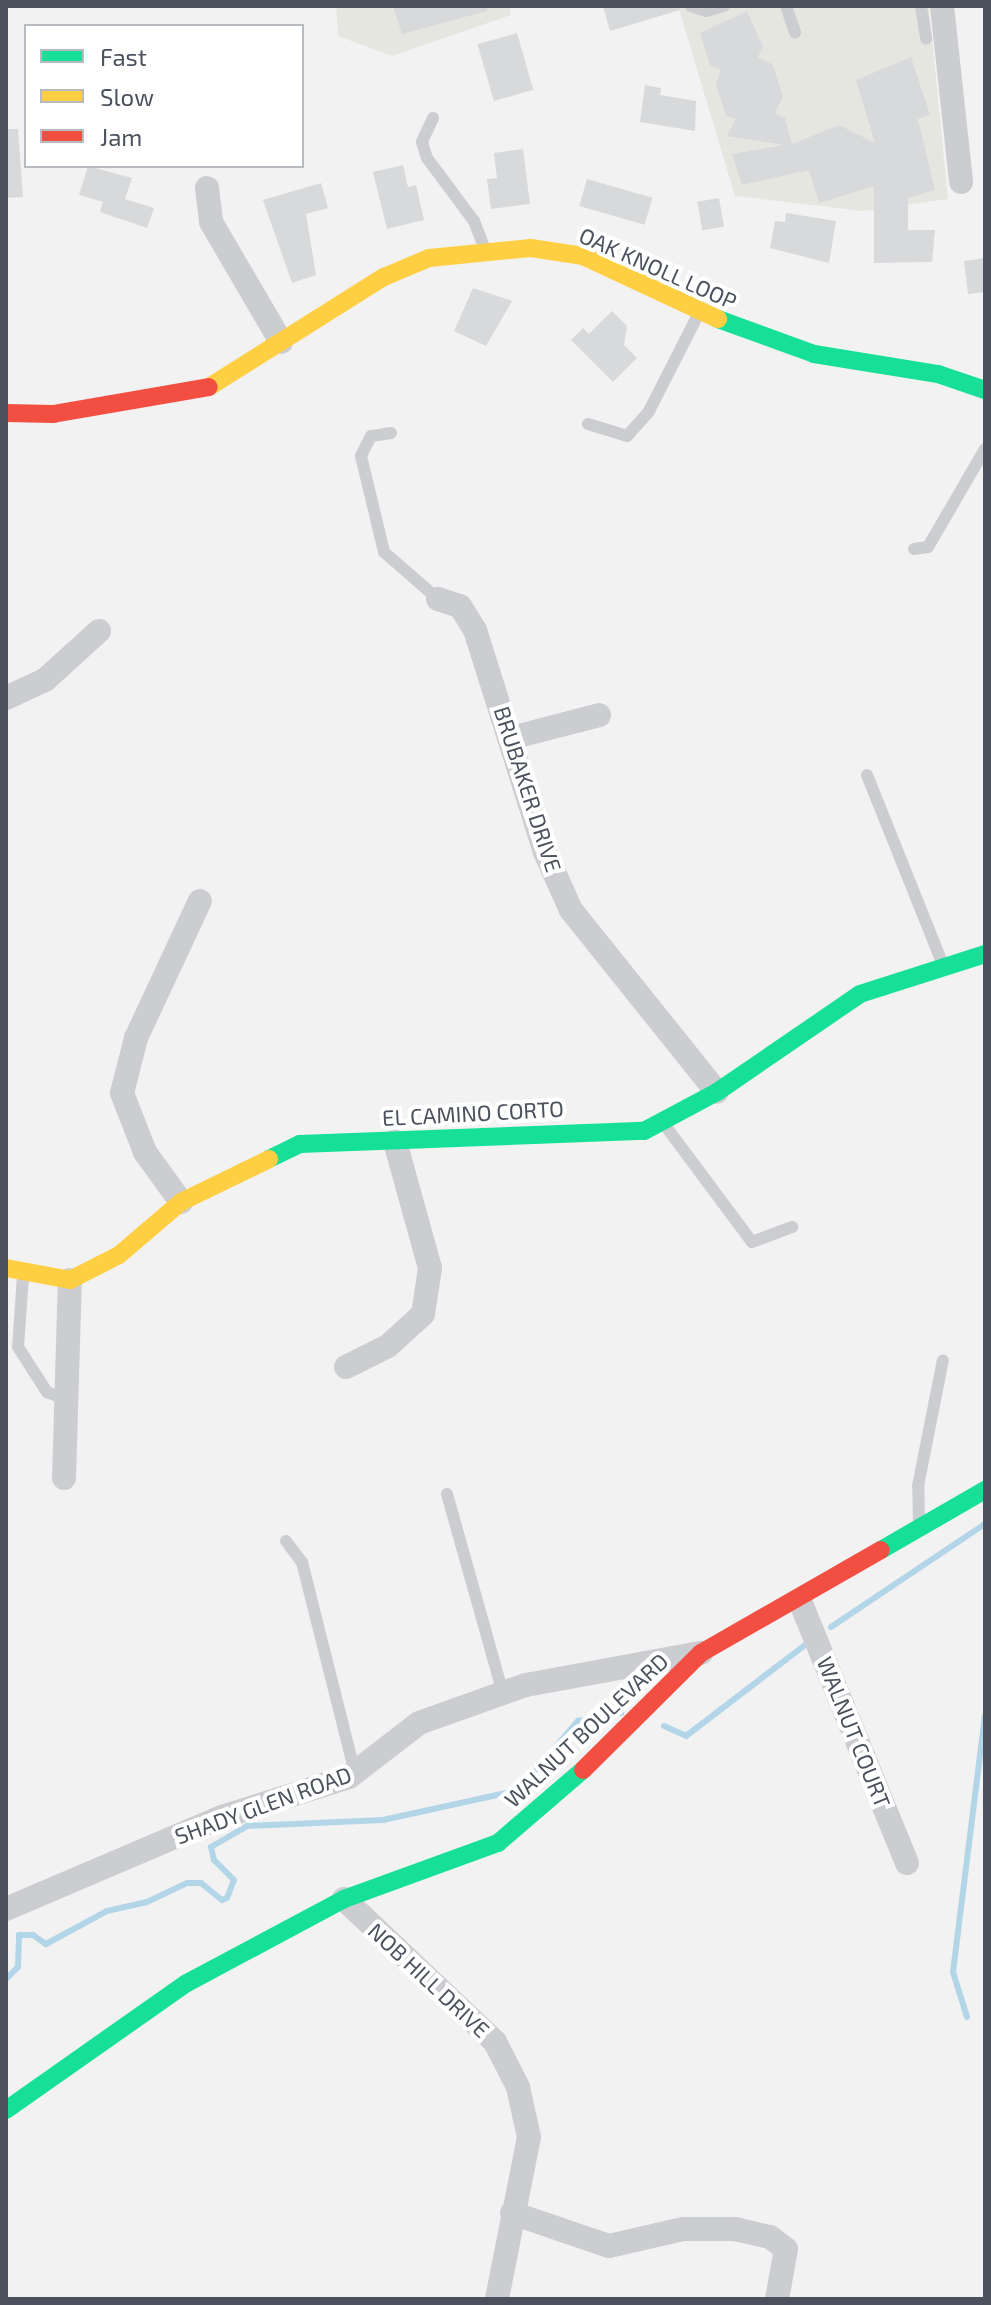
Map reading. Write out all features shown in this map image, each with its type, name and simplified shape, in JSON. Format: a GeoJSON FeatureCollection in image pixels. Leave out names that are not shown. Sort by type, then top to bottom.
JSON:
{"type":"FeatureCollection","features":[{"type":"Feature","properties":{"kind":"street"},"geometry":{"type":"LineString","coordinates":[[942,6],[961,182]]}},
{"type":"Feature","properties":{"kind":"street"},"geometry":{"type":"LineString","coordinates":[[207,188],[211,222],[281,342]]}},
{"type":"Feature","properties":{"kind":"street","name":"OAK KNOLL LOOP"},"geometry":{"type":"LineString","coordinates":[[6,413],[53,414],[161,400],[216,385],[384,277],[429,258],[485,249],[558,249],[583,256],[698,315],[814,354],[938,374],[985,390]]}},
{"type":"Feature","properties":{"kind":"street","name":"BRUBAKER DRIVE"},"geometry":{"type":"LineString","coordinates":[[438,599],[460,606],[475,630],[545,852],[571,910],[717,1092]]}},
{"type":"Feature","properties":{"kind":"street"},"geometry":{"type":"LineString","coordinates":[[6,698],[45,680],[99,631]]}},
{"type":"Feature","properties":{"kind":"street"},"geometry":{"type":"LineString","coordinates":[[511,738],[599,715]]}},
{"type":"Feature","properties":{"kind":"street"},"geometry":{"type":"LineString","coordinates":[[181,1202],[145,1152],[122,1093],[136,1038],[200,901]]}},
{"type":"Feature","properties":{"kind":"street","name":"EL CAMINO CORTO"},"geometry":{"type":"LineString","coordinates":[[70,1280],[119,1255],[181,1202],[300,1144],[395,1142],[493,1132],[644,1131],[717,1092],[860,994],[985,954]]}},
{"type":"Feature","properties":{"kind":"street"},"geometry":{"type":"LineString","coordinates":[[346,1367],[388,1346],[423,1314],[430,1268],[395,1142]]}},
{"type":"Feature","properties":{"kind":"street"},"geometry":{"type":"LineString","coordinates":[[14,1272],[70,1280],[70,1401],[64,1478]]}},
{"type":"Feature","properties":{"kind":"street","name":"WALNUT BOULEVARD"},"geometry":{"type":"LineString","coordinates":[[6,2110],[187,1983],[344,1899],[498,1843],[555,1798],[701,1653],[800,1601],[985,1490]]}},
{"type":"Feature","properties":{"kind":"street","name":"WALNUT COURT"},"geometry":{"type":"LineString","coordinates":[[800,1601],[907,1863]]}},
{"type":"Feature","properties":{"kind":"street","name":"SHADY GLEN ROAD"},"geometry":{"type":"LineString","coordinates":[[6,1909],[222,1817],[355,1773],[419,1723],[503,1693],[701,1653]]}},
{"type":"Feature","properties":{"kind":"street","name":"NOB HILL DRIVE"},"geometry":{"type":"LineString","coordinates":[[344,1899],[495,2042],[518,2087],[529,2137],[497,2299]]}},
{"type":"Feature","properties":{"kind":"street"},"geometry":{"type":"LineString","coordinates":[[512,2213],[609,2246],[683,2229],[735,2229],[770,2237],[786,2249],[777,2299]]}},
{"type":"Feature","properties":{"kind":"lane"},"geometry":{"type":"LineString","coordinates":[[691,6],[706,11],[724,6]]}},
{"type":"Feature","properties":{"kind":"lane"},"geometry":{"type":"LineString","coordinates":[[786,6],[795,32]]}},
{"type":"Feature","properties":{"kind":"lane"},"geometry":{"type":"LineString","coordinates":[[921,6],[926,39]]}},
{"type":"Feature","properties":{"kind":"lane"},"geometry":{"type":"LineString","coordinates":[[433,118],[422,142],[427,158],[474,221],[485,249]]}},
{"type":"Feature","properties":{"kind":"lane"},"geometry":{"type":"LineString","coordinates":[[588,424],[627,436],[648,413],[698,315]]}},
{"type":"Feature","properties":{"kind":"lane"},"geometry":{"type":"LineString","coordinates":[[391,433],[371,436],[361,456],[384,552],[438,599]]}},
{"type":"Feature","properties":{"kind":"lane"},"geometry":{"type":"LineString","coordinates":[[914,549],[928,547],[985,449]]}},
{"type":"Feature","properties":{"kind":"lane"},"geometry":{"type":"LineString","coordinates":[[867,775],[944,968]]}},
{"type":"Feature","properties":{"kind":"lane"},"geometry":{"type":"LineString","coordinates":[[662,1122],[752,1242],[792,1227]]}},
{"type":"Feature","properties":{"kind":"lane"},"geometry":{"type":"LineString","coordinates":[[14,1272],[18,1347],[47,1392],[70,1401]]}},
{"type":"Feature","properties":{"kind":"lane"},"geometry":{"type":"LineString","coordinates":[[920,1529],[918,1486],[943,1360]]}},
{"type":"Feature","properties":{"kind":"lane"},"geometry":{"type":"LineString","coordinates":[[447,1494],[503,1693]]}},
{"type":"Feature","properties":{"kind":"lane"},"geometry":{"type":"LineString","coordinates":[[286,1541],[302,1562],[355,1773]]}},
{"type":"Feature","properties":{"kind":"shaded area"},"geometry":{"type":"Polygon","coordinates":[[[336,6],[509,6],[511,15],[392,56],[338,36],[336,6]]]}},
{"type":"Feature","properties":{"kind":"shaded area"},"geometry":{"type":"Polygon","coordinates":[[[678,6],[929,6],[948,199],[863,211],[735,196],[678,6]]]}},
{"type":"Feature","properties":{"kind":"building"},"geometry":{"type":"Polygon","coordinates":[[[393,6],[487,6],[487,11],[402,34],[393,6]]]}},
{"type":"Feature","properties":{"kind":"building"},"geometry":{"type":"Polygon","coordinates":[[[603,6],[679,6],[680,10],[610,31],[603,6]]]}},
{"type":"Feature","properties":{"kind":"building"},"geometry":{"type":"Polygon","coordinates":[[[747,11],[763,47],[758,57],[773,65],[783,97],[775,113],[785,118],[792,144],[839,125],[875,143],[856,80],[911,57],[930,115],[918,119],[935,190],[908,198],[908,230],[935,230],[932,262],[874,263],[874,186],[819,203],[809,170],[742,185],[732,154],[784,145],[727,136],[736,119],[726,116],[716,84],[721,70],[710,65],[700,33],[747,11]]]}},
{"type":"Feature","properties":{"kind":"building"},"geometry":{"type":"Polygon","coordinates":[[[517,33],[533,90],[494,101],[478,44],[517,33]]]}},
{"type":"Feature","properties":{"kind":"building"},"geometry":{"type":"Polygon","coordinates":[[[645,85],[661,88],[660,95],[696,101],[695,131],[640,122],[645,85]]]}},
{"type":"Feature","properties":{"kind":"building"},"geometry":{"type":"Polygon","coordinates":[[[6,129],[18,129],[23,197],[6,198],[6,129]]]}},
{"type":"Feature","properties":{"kind":"building"},"geometry":{"type":"Polygon","coordinates":[[[523,149],[530,204],[491,209],[487,179],[497,178],[494,153],[523,149]]]}},
{"type":"Feature","properties":{"kind":"building"},"geometry":{"type":"Polygon","coordinates":[[[403,165],[408,187],[416,185],[424,220],[387,229],[373,172],[403,165]]]}},
{"type":"Feature","properties":{"kind":"building"},"geometry":{"type":"Polygon","coordinates":[[[87,168],[95,168],[132,178],[125,199],[154,208],[147,228],[100,212],[103,202],[79,195],[87,168]]]}},
{"type":"Feature","properties":{"kind":"building"},"geometry":{"type":"Polygon","coordinates":[[[587,179],[652,198],[645,225],[579,206],[587,179]]]}},
{"type":"Feature","properties":{"kind":"building"},"geometry":{"type":"Polygon","coordinates":[[[321,183],[328,208],[306,214],[316,275],[292,283],[263,200],[321,183]]]}},
{"type":"Feature","properties":{"kind":"building"},"geometry":{"type":"Polygon","coordinates":[[[719,198],[724,227],[702,230],[697,202],[719,198]]]}},
{"type":"Feature","properties":{"kind":"building"},"geometry":{"type":"Polygon","coordinates":[[[786,213],[836,221],[829,263],[770,248],[775,221],[785,222],[786,213]]]}},
{"type":"Feature","properties":{"kind":"building"},"geometry":{"type":"Polygon","coordinates":[[[985,258],[985,292],[968,294],[964,261],[985,258]]]}},
{"type":"Feature","properties":{"kind":"building"},"geometry":{"type":"Polygon","coordinates":[[[473,288],[512,301],[486,346],[454,331],[473,288]]]}},
{"type":"Feature","properties":{"kind":"building"},"geometry":{"type":"Polygon","coordinates":[[[612,311],[627,326],[624,345],[637,358],[613,382],[571,340],[583,328],[589,334],[612,311]]]}},
{"type":"Feature","properties":{"kind":"waterway"},"geometry":{"type":"LineString","coordinates":[[831,1627],[985,1524]]}},
{"type":"Feature","properties":{"kind":"waterway"},"geometry":{"type":"LineString","coordinates":[[664,1726],[686,1736],[809,1642]]}},
{"type":"Feature","properties":{"kind":"waterway"},"geometry":{"type":"LineString","coordinates":[[6,1979],[18,1967],[19,1935],[33,1935],[46,1944],[107,1911],[147,1902],[187,1883],[201,1883],[222,1900],[227,1898],[234,1880],[214,1860],[211,1847],[247,1826],[383,1820],[519,1790],[578,1721],[621,1713]]}},
{"type":"Feature","properties":{"kind":"waterway"},"geometry":{"type":"LineString","coordinates":[[967,2017],[953,1972],[985,1716]]}},
{"type":"Feature","properties":{"kind":"traffic: fast"},"geometry":{"type":"LineString","coordinates":[[718,319],[814,354],[938,374],[985,390]]}},
{"type":"Feature","properties":{"kind":"traffic: fast"},"geometry":{"type":"LineString","coordinates":[[269,1159],[300,1144],[644,1131],[717,1092],[860,994],[985,954]]}},
{"type":"Feature","properties":{"kind":"traffic: fast"},"geometry":{"type":"LineString","coordinates":[[881,1550],[985,1490]]}},
{"type":"Feature","properties":{"kind":"traffic: fast"},"geometry":{"type":"LineString","coordinates":[[6,2110],[187,1983],[344,1899],[498,1843],[583,1770]]}},
{"type":"Feature","properties":{"kind":"traffic: slow"},"geometry":{"type":"LineString","coordinates":[[209,387],[384,277],[429,258],[531,248],[583,256],[718,319]]}},
{"type":"Feature","properties":{"kind":"traffic: slow"},"geometry":{"type":"LineString","coordinates":[[6,1268],[70,1280],[119,1255],[181,1202],[269,1159]]}},
{"type":"Feature","properties":{"kind":"traffic: jam"},"geometry":{"type":"LineString","coordinates":[[6,413],[53,414],[209,387]]}},
{"type":"Feature","properties":{"kind":"traffic: jam"},"geometry":{"type":"LineString","coordinates":[[583,1770],[701,1653],[881,1550]]}}]}
